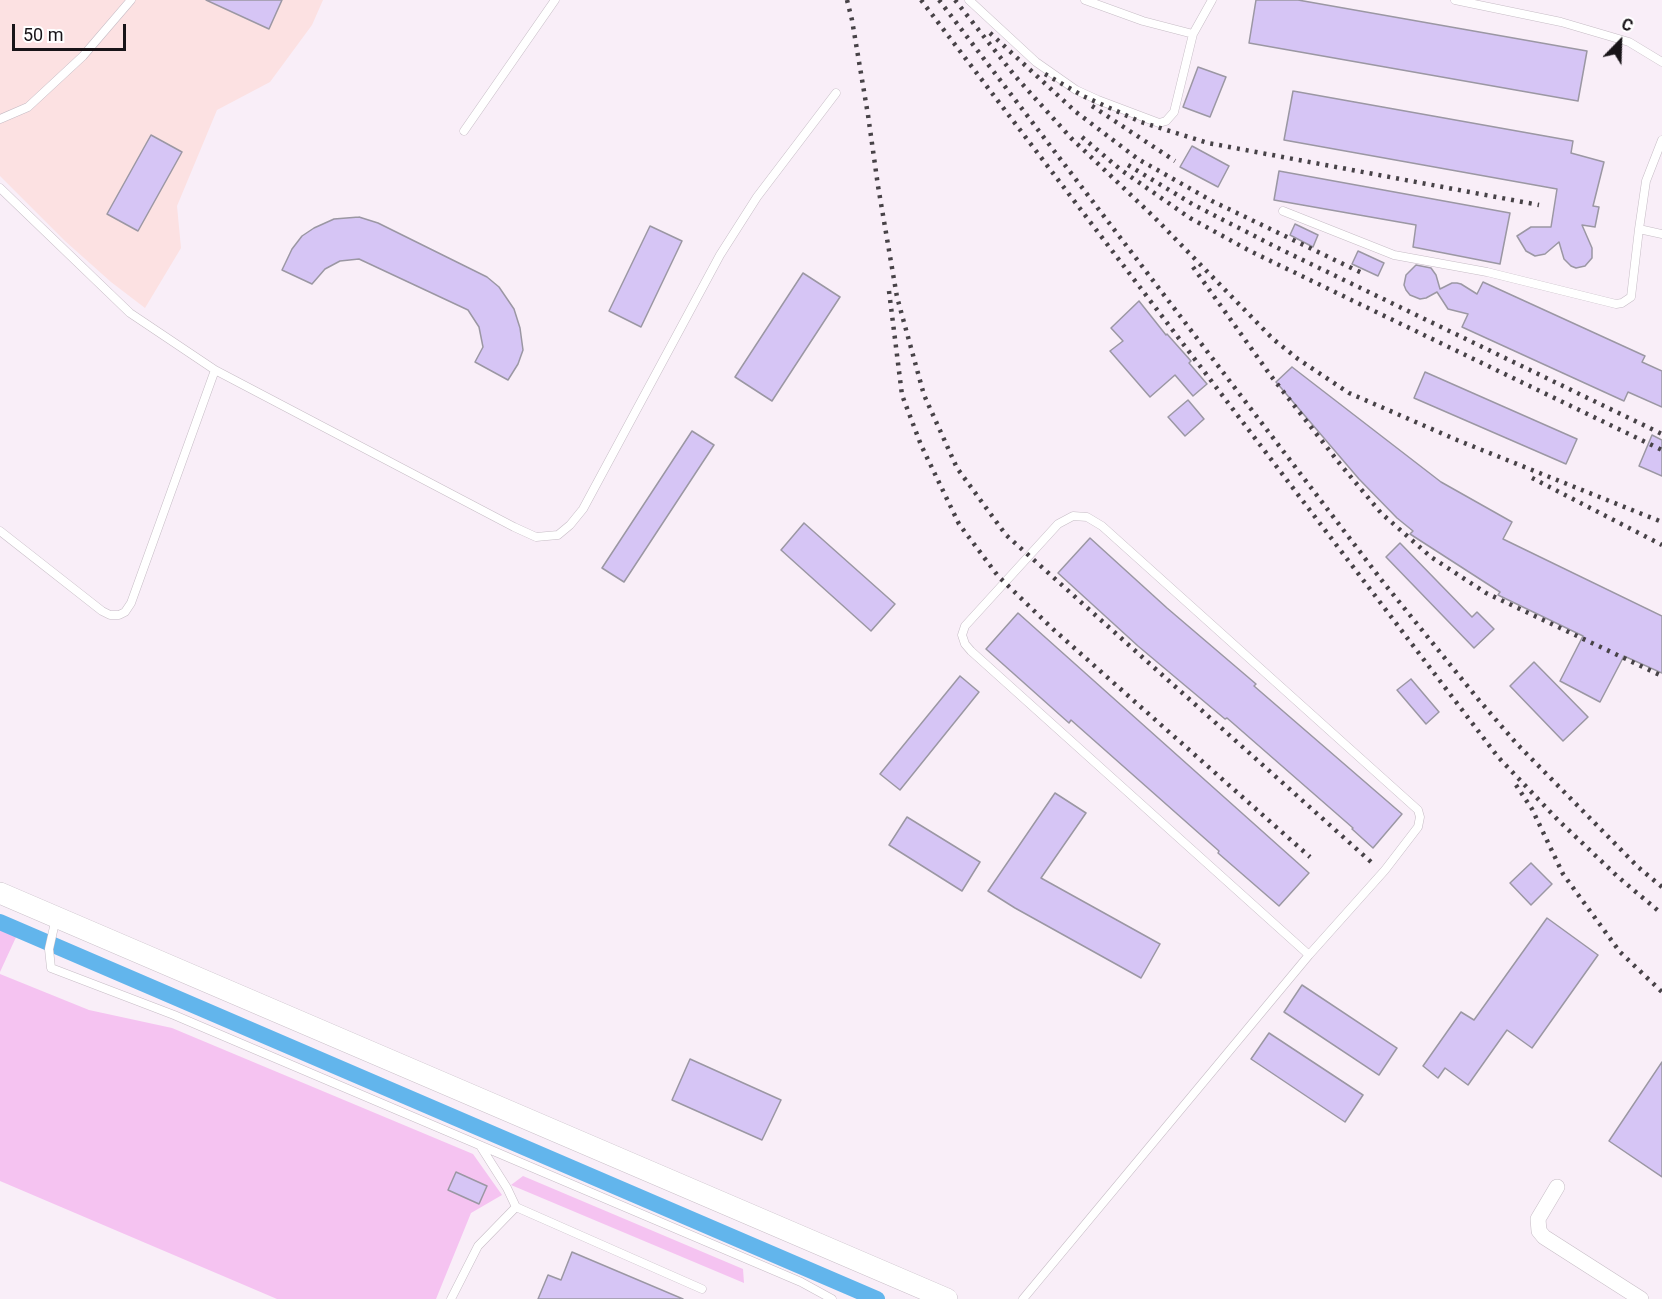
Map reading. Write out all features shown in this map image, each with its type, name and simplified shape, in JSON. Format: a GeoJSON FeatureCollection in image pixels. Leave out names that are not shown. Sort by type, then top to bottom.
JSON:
{"type":"FeatureCollection","features":[{"type":"Feature","properties":{"kind":"street"},"geometry":{"type":"LineString","coordinates":[[0,893],[947,1299]]}},
{"type":"Feature","properties":{"kind":"street"},"geometry":{"type":"LineString","coordinates":[[1557,1187],[1538,1219],[1539,1231],[1544,1237],[1641,1299]]}},
{"type":"Feature","properties":{"kind":"lane"},"geometry":{"type":"LineString","coordinates":[[0,119],[28,107],[83,56],[131,0]]}},
{"type":"Feature","properties":{"kind":"lane"},"geometry":{"type":"LineString","coordinates":[[464,131],[555,0]]}},
{"type":"Feature","properties":{"kind":"lane"},"geometry":{"type":"LineString","coordinates":[[969,0],[1036,62],[1076,90],[1159,123],[1166,121],[1174,112],[1193,34],[1212,0]]}},
{"type":"Feature","properties":{"kind":"lane"},"geometry":{"type":"LineString","coordinates":[[1085,0],[1143,21],[1193,34]]}},
{"type":"Feature","properties":{"kind":"lane"},"geometry":{"type":"LineString","coordinates":[[1455,0],[1561,22],[1629,42],[1662,62]]}},
{"type":"Feature","properties":{"kind":"lane"},"geometry":{"type":"LineString","coordinates":[[0,188],[130,313],[215,370],[514,527],[536,537],[558,535],[583,509],[720,255],[757,197],[836,93]]}},
{"type":"Feature","properties":{"kind":"lane"},"geometry":{"type":"LineString","coordinates":[[1283,211],[1394,255],[1487,272],[1616,304],[1622,303],[1631,297],[1646,181],[1662,140]]}},
{"type":"Feature","properties":{"kind":"lane"},"geometry":{"type":"LineString","coordinates":[[1639,229],[1662,234]]}},
{"type":"Feature","properties":{"kind":"lane"},"geometry":{"type":"LineString","coordinates":[[0,531],[102,611],[110,615],[125,612],[131,603],[215,370]]}},
{"type":"Feature","properties":{"kind":"lane"},"geometry":{"type":"LineString","coordinates":[[1023,1299],[1309,955],[1384,870],[1418,827],[1420,817],[1418,810],[1102,526],[1087,517],[1073,516],[1058,524],[966,626],[962,635],[965,644],[1309,955]]}},
{"type":"Feature","properties":{"kind":"lane"},"geometry":{"type":"LineString","coordinates":[[57,917],[49,949],[51,968],[174,1015],[790,1277],[832,1299]]}},
{"type":"Feature","properties":{"kind":"lane"},"geometry":{"type":"LineString","coordinates":[[480,1145],[516,1207],[702,1289]]}},
{"type":"Feature","properties":{"kind":"lane"},"geometry":{"type":"LineString","coordinates":[[451,1299],[478,1246],[516,1207]]}},
{"type":"Feature","properties":{"kind":"shaded area"},"geometry":{"type":"Polygon","coordinates":[[[0,0],[323,0],[312,25],[270,82],[217,110],[177,206],[181,248],[145,308],[111,282],[65,241],[0,176],[0,0]]]}},
{"type":"Feature","properties":{"kind":"shaded area"},"geometry":{"type":"Polygon","coordinates":[[[0,928],[17,935],[0,972],[0,928]]]}},
{"type":"Feature","properties":{"kind":"shaded area"},"geometry":{"type":"Polygon","coordinates":[[[0,974],[89,1010],[172,1028],[473,1154],[502,1195],[471,1213],[436,1299],[277,1299],[0,1181],[0,974]]]}},
{"type":"Feature","properties":{"kind":"shaded area"},"geometry":{"type":"Polygon","coordinates":[[[523,1176],[743,1269],[744,1283],[511,1185],[523,1176]]]}},
{"type":"Feature","properties":{"kind":"building"},"geometry":{"type":"Polygon","coordinates":[[[206,0],[282,0],[269,29],[206,0]]]}},
{"type":"Feature","properties":{"kind":"building"},"geometry":{"type":"Polygon","coordinates":[[[1256,0],[1298,0],[1587,51],[1578,101],[1249,43],[1256,0]]]}},
{"type":"Feature","properties":{"kind":"building"},"geometry":{"type":"Polygon","coordinates":[[[1198,67],[1226,77],[1210,117],[1183,107],[1198,67]]]}},
{"type":"Feature","properties":{"kind":"building"},"geometry":{"type":"Polygon","coordinates":[[[1293,91],[1573,141],[1571,153],[1604,162],[1593,206],[1599,207],[1595,227],[1582,225],[1592,248],[1592,258],[1585,266],[1576,268],[1571,266],[1564,259],[1559,242],[1545,254],[1535,256],[1526,251],[1517,236],[1531,227],[1551,227],[1557,189],[1284,140],[1293,91]]]}},
{"type":"Feature","properties":{"kind":"building"},"geometry":{"type":"Polygon","coordinates":[[[151,135],[182,152],[138,231],[107,214],[151,135]]]}},
{"type":"Feature","properties":{"kind":"building"},"geometry":{"type":"Polygon","coordinates":[[[1192,146],[1229,166],[1218,187],[1180,167],[1192,146]]]}},
{"type":"Feature","properties":{"kind":"building"},"geometry":{"type":"Polygon","coordinates":[[[1279,171],[1510,213],[1500,264],[1413,247],[1416,225],[1274,200],[1279,171]]]}},
{"type":"Feature","properties":{"kind":"building"},"geometry":{"type":"Polygon","coordinates":[[[359,217],[378,223],[487,277],[499,287],[514,309],[523,350],[508,380],[475,362],[483,347],[479,327],[468,310],[359,259],[340,261],[325,269],[312,284],[282,270],[292,249],[302,236],[334,219],[359,217]]]}},
{"type":"Feature","properties":{"kind":"building"},"geometry":{"type":"Polygon","coordinates":[[[1295,224],[1318,235],[1313,247],[1290,235],[1295,224]]]}},
{"type":"Feature","properties":{"kind":"building"},"geometry":{"type":"Polygon","coordinates":[[[650,226],[682,241],[641,327],[609,311],[650,226]]]}},
{"type":"Feature","properties":{"kind":"building"},"geometry":{"type":"Polygon","coordinates":[[[1358,251],[1384,263],[1378,276],[1352,264],[1358,251]]]}},
{"type":"Feature","properties":{"kind":"building"},"geometry":{"type":"Polygon","coordinates":[[[1416,265],[1431,268],[1436,275],[1440,289],[1457,283],[1477,294],[1483,282],[1645,356],[1642,362],[1662,371],[1662,407],[1628,392],[1624,401],[1462,327],[1468,314],[1448,309],[1437,292],[1420,299],[1410,295],[1406,290],[1404,285],[1406,275],[1416,265]]]}},
{"type":"Feature","properties":{"kind":"building"},"geometry":{"type":"Polygon","coordinates":[[[803,273],[840,297],[772,401],[735,377],[803,273]]]}},
{"type":"Feature","properties":{"kind":"building"},"geometry":{"type":"Polygon","coordinates":[[[1139,301],[1166,335],[1191,361],[1189,363],[1207,384],[1193,396],[1175,375],[1150,397],[1110,351],[1123,341],[1111,328],[1139,301]]]}},
{"type":"Feature","properties":{"kind":"building"},"geometry":{"type":"Polygon","coordinates":[[[1292,367],[1441,482],[1512,522],[1503,539],[1662,616],[1662,673],[1624,656],[1600,702],[1560,681],[1583,636],[1498,595],[1500,592],[1410,534],[1413,531],[1359,479],[1276,382],[1292,367]]]}},
{"type":"Feature","properties":{"kind":"building"},"geometry":{"type":"Polygon","coordinates":[[[1425,372],[1577,439],[1566,464],[1414,398],[1425,372]]]}},
{"type":"Feature","properties":{"kind":"building"},"geometry":{"type":"Polygon","coordinates":[[[1188,400],[1204,419],[1185,436],[1168,417],[1188,400]]]}},
{"type":"Feature","properties":{"kind":"building"},"geometry":{"type":"Polygon","coordinates":[[[692,431],[714,445],[624,582],[602,568],[692,431]]]}},
{"type":"Feature","properties":{"kind":"building"},"geometry":{"type":"Polygon","coordinates":[[[1652,435],[1662,440],[1662,476],[1639,466],[1652,435]]]}},
{"type":"Feature","properties":{"kind":"building"},"geometry":{"type":"Polygon","coordinates":[[[804,523],[895,604],[871,631],[781,550],[804,523]]]}},
{"type":"Feature","properties":{"kind":"building"},"geometry":{"type":"Polygon","coordinates":[[[1090,538],[1256,684],[1254,686],[1402,814],[1373,848],[1227,718],[1225,719],[1138,646],[1058,573],[1090,538]]]}},
{"type":"Feature","properties":{"kind":"building"},"geometry":{"type":"Polygon","coordinates":[[[1400,543],[1472,617],[1477,612],[1494,629],[1474,648],[1386,557],[1400,543]]]}},
{"type":"Feature","properties":{"kind":"building"},"geometry":{"type":"Polygon","coordinates":[[[1018,613],[1309,873],[1279,906],[1071,720],[1069,723],[986,649],[1018,613]]]}},
{"type":"Feature","properties":{"kind":"building"},"geometry":{"type":"Polygon","coordinates":[[[1534,662],[1588,717],[1563,741],[1510,686],[1534,662]]]}},
{"type":"Feature","properties":{"kind":"building"},"geometry":{"type":"Polygon","coordinates":[[[960,676],[979,692],[900,790],[880,774],[960,676]]]}},
{"type":"Feature","properties":{"kind":"building"},"geometry":{"type":"Polygon","coordinates":[[[1411,679],[1439,712],[1426,724],[1397,690],[1411,679]]]}},
{"type":"Feature","properties":{"kind":"building"},"geometry":{"type":"Polygon","coordinates":[[[1055,793],[1086,813],[1041,878],[1160,944],[1141,978],[988,891],[1055,793]]]}},
{"type":"Feature","properties":{"kind":"building"},"geometry":{"type":"Polygon","coordinates":[[[907,817],[980,862],[962,891],[889,845],[907,817]]]}},
{"type":"Feature","properties":{"kind":"building"},"geometry":{"type":"Polygon","coordinates":[[[1531,863],[1552,884],[1531,905],[1510,883],[1531,863]]]}},
{"type":"Feature","properties":{"kind":"building"},"geometry":{"type":"Polygon","coordinates":[[[1547,918],[1598,955],[1532,1048],[1507,1030],[1468,1085],[1445,1068],[1438,1078],[1423,1066],[1461,1012],[1474,1020],[1547,918]]]}},
{"type":"Feature","properties":{"kind":"building"},"geometry":{"type":"Polygon","coordinates":[[[1302,985],[1397,1048],[1379,1075],[1284,1012],[1302,985]]]}},
{"type":"Feature","properties":{"kind":"building"},"geometry":{"type":"Polygon","coordinates":[[[1269,1033],[1363,1095],[1345,1122],[1251,1059],[1269,1033]]]}},
{"type":"Feature","properties":{"kind":"building"},"geometry":{"type":"Polygon","coordinates":[[[690,1059],[781,1100],[762,1140],[672,1100],[690,1059]]]}},
{"type":"Feature","properties":{"kind":"building"},"geometry":{"type":"Polygon","coordinates":[[[1662,1062],[1662,1177],[1609,1141],[1662,1062]]]}},
{"type":"Feature","properties":{"kind":"building"},"geometry":{"type":"Polygon","coordinates":[[[456,1172],[487,1186],[479,1204],[448,1190],[456,1172]]]}},
{"type":"Feature","properties":{"kind":"building"},"geometry":{"type":"Polygon","coordinates":[[[572,1252],[683,1299],[538,1299],[548,1275],[561,1280],[572,1252]]]}},
{"type":"Feature","properties":{"kind":"waterway"},"geometry":{"type":"LineString","coordinates":[[0,922],[877,1299]]}},
{"type":"Feature","properties":{"kind":"railway"},"geometry":{"type":"LineString","coordinates":[[847,0],[897,297],[924,395],[957,468],[1006,535],[1371,862]]}},
{"type":"Feature","properties":{"kind":"railway"},"geometry":{"type":"LineString","coordinates":[[921,0],[1498,757],[1558,820],[1617,876],[1662,914]]}},
{"type":"Feature","properties":{"kind":"railway"},"geometry":{"type":"LineString","coordinates":[[939,0],[1383,582],[1478,699],[1516,743],[1638,867],[1662,887]]}},
{"type":"Feature","properties":{"kind":"railway"},"geometry":{"type":"LineString","coordinates":[[955,0],[1015,76],[1071,138],[1154,217],[1273,339],[1298,359],[1349,393],[1457,440],[1662,522]]}},
{"type":"Feature","properties":{"kind":"railway"},"geometry":{"type":"LineString","coordinates":[[990,33],[1076,112],[1138,159],[1212,201],[1364,274]]}},
{"type":"Feature","properties":{"kind":"railway"},"geometry":{"type":"LineString","coordinates":[[1045,74],[1083,96],[1141,122],[1208,143],[1539,205]]}},
{"type":"Feature","properties":{"kind":"railway"},"geometry":{"type":"LineString","coordinates":[[1092,106],[1175,161]]}},
{"type":"Feature","properties":{"kind":"railway"},"geometry":{"type":"LineString","coordinates":[[1082,137],[1121,170],[1190,218],[1250,251],[1662,450]]}},
{"type":"Feature","properties":{"kind":"railway"},"geometry":{"type":"LineString","coordinates":[[1128,165],[1194,205],[1280,249],[1662,434]]}},
{"type":"Feature","properties":{"kind":"railway"},"geometry":{"type":"LineString","coordinates":[[1193,267],[1271,376],[1340,464],[1381,513],[1431,557],[1486,593],[1662,676]]}},
{"type":"Feature","properties":{"kind":"railway"},"geometry":{"type":"LineString","coordinates":[[889,291],[902,395],[921,445],[959,524],[998,576],[1054,630],[1310,857]]}},
{"type":"Feature","properties":{"kind":"railway"},"geometry":{"type":"LineString","coordinates":[[1532,478],[1662,545]]}},
{"type":"Feature","properties":{"kind":"railway"},"geometry":{"type":"LineString","coordinates":[[1516,785],[1532,809],[1563,874],[1620,952],[1662,992]]}}]}
